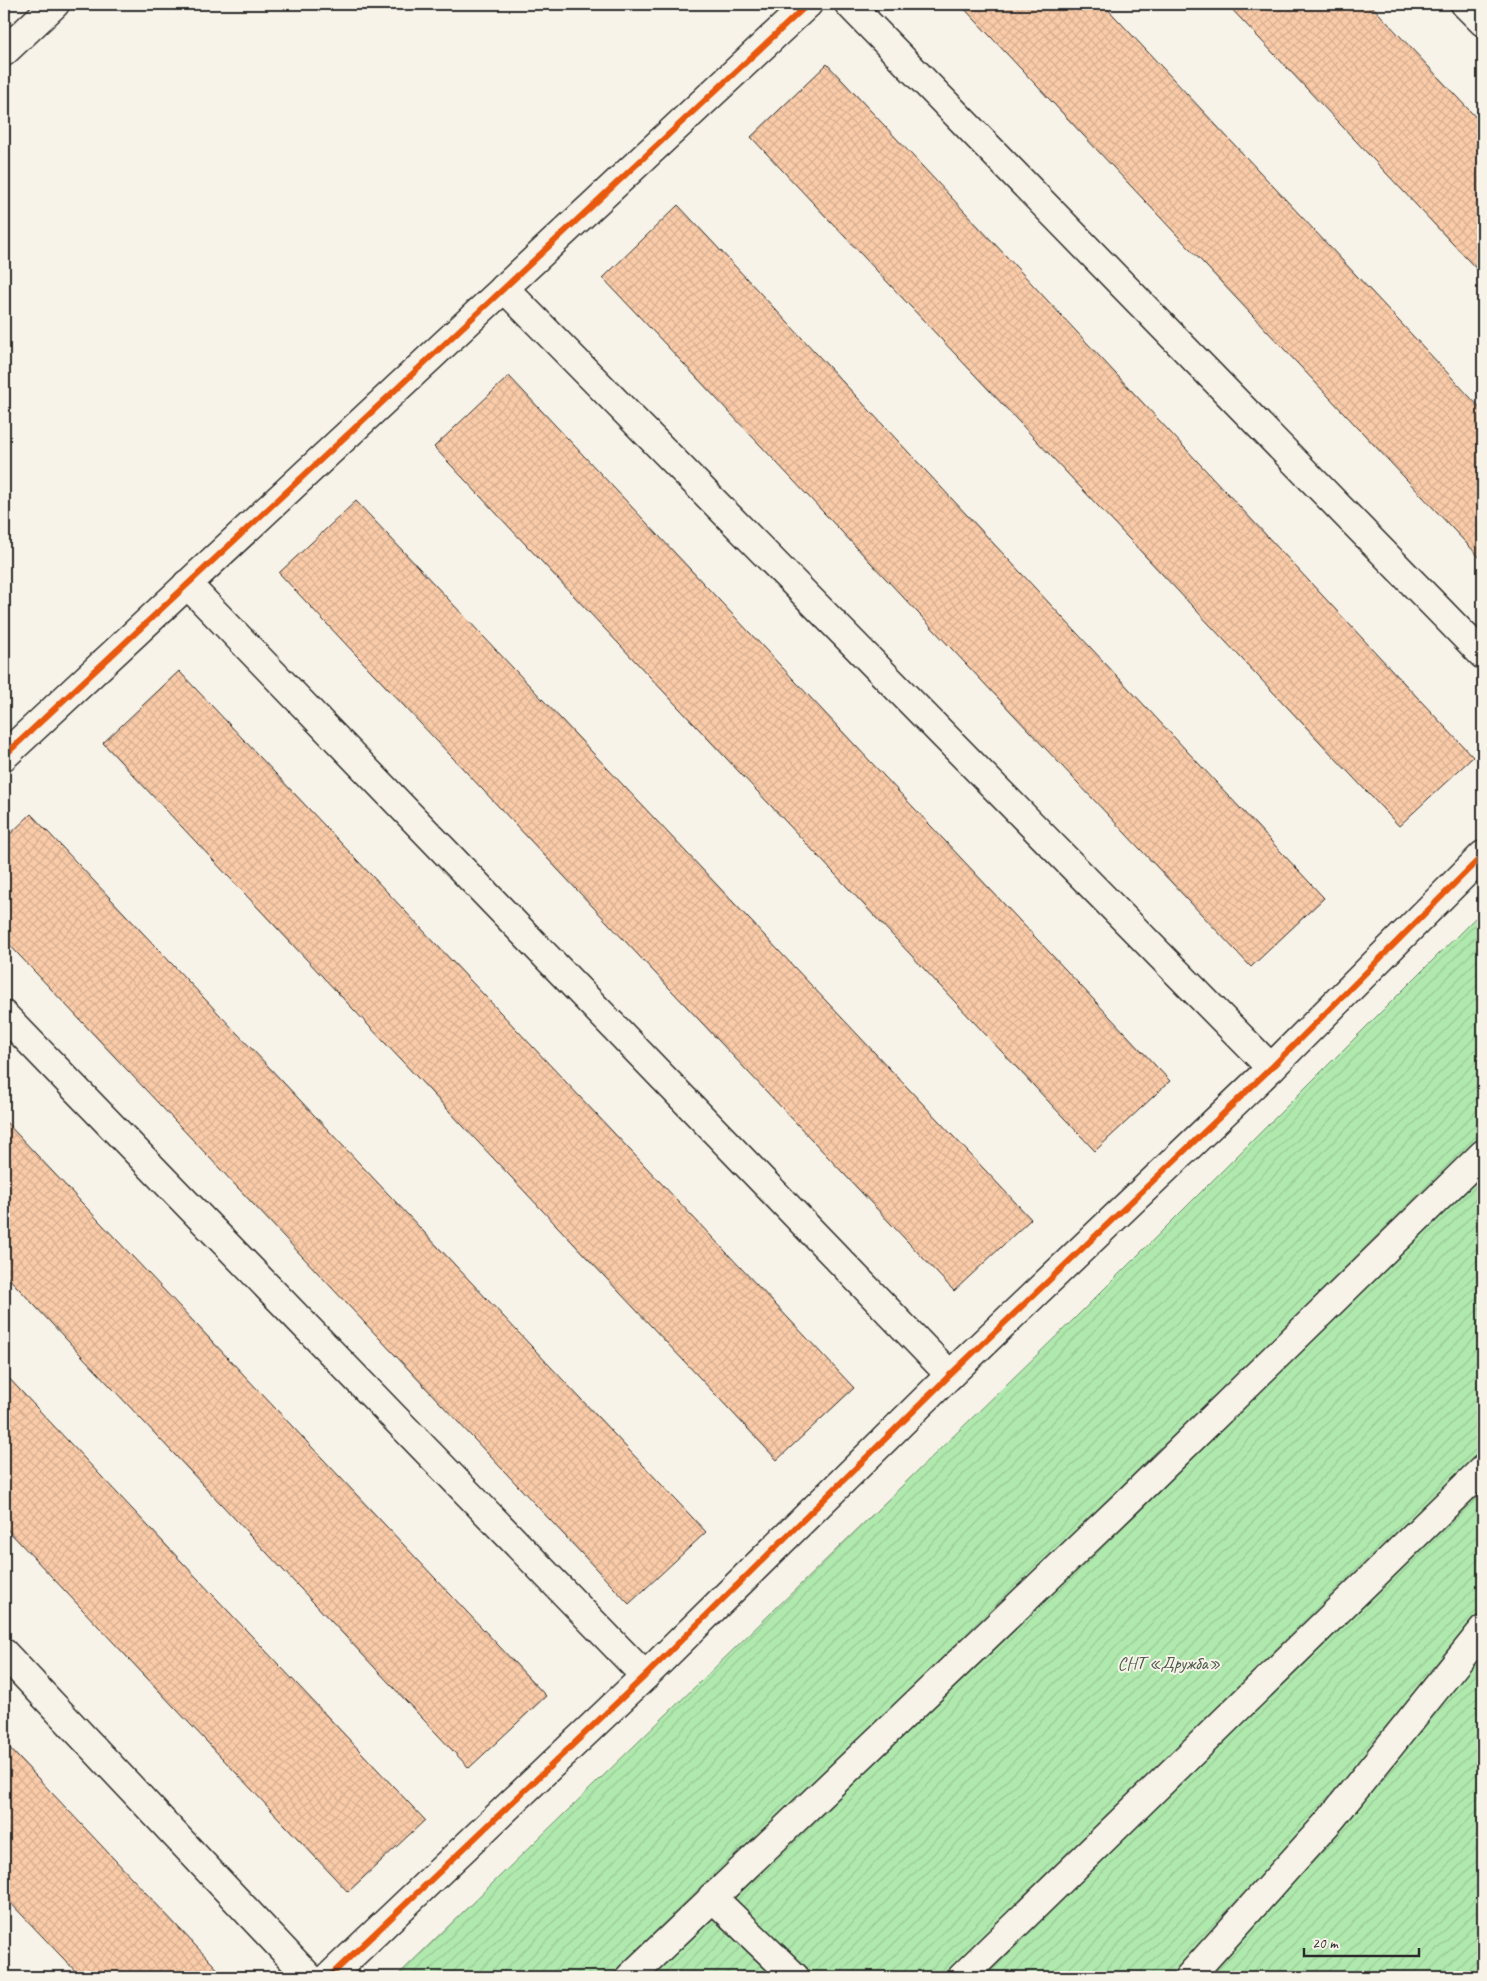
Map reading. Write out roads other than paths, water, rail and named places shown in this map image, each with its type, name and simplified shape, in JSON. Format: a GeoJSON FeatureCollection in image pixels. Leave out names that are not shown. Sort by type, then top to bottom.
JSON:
{"type":"FeatureCollection","features":[{"type":"Feature","properties":{"kind":"street"},"geometry":{"type":"LineString","coordinates":[[4,52],[55,4]]}},
{"type":"Feature","properties":{"kind":"street"},"geometry":{"type":"LineString","coordinates":[[4,756],[808,4]]}},
{"type":"Feature","properties":{"kind":"street"},"geometry":{"type":"LineString","coordinates":[[849,4],[1483,655]]}},
{"type":"Feature","properties":{"kind":"street"},"geometry":{"type":"LineString","coordinates":[[1465,4],[1483,22]]}},
{"type":"Feature","properties":{"kind":"street"},"geometry":{"type":"LineString","coordinates":[[504,288],[1271,1068]]}},
{"type":"Feature","properties":{"kind":"street"},"geometry":{"type":"LineString","coordinates":[[187,584],[950,1376]]}},
{"type":"Feature","properties":{"kind":"street"},"geometry":{"type":"LineString","coordinates":[[329,1977],[645,1676],[950,1376],[1271,1068],[1483,855]]}},
{"type":"Feature","properties":{"kind":"street"},"geometry":{"type":"LineString","coordinates":[[4,1015],[645,1676]]}},
{"type":"Feature","properties":{"kind":"street"},"geometry":{"type":"LineString","coordinates":[[630,1977],[1127,1502],[1483,1154]]}},
{"type":"Feature","properties":{"kind":"street"},"geometry":{"type":"LineString","coordinates":[[962,1977],[1483,1469]]}},
{"type":"Feature","properties":{"kind":"street"},"geometry":{"type":"LineString","coordinates":[[1189,1977],[1331,1819],[1483,1630]]}},
{"type":"Feature","properties":{"kind":"street"},"geometry":{"type":"LineString","coordinates":[[4,1653],[309,1977]]}},
{"type":"Feature","properties":{"kind":"street"},"geometry":{"type":"LineString","coordinates":[[712,1897],[795,1977]]}},
{"type":"Feature","properties":{"kind":"park label","name":"СНТ «Дружба»"},"geometry":{"type":"Point","coordinates":[1169,1663]}}]}
